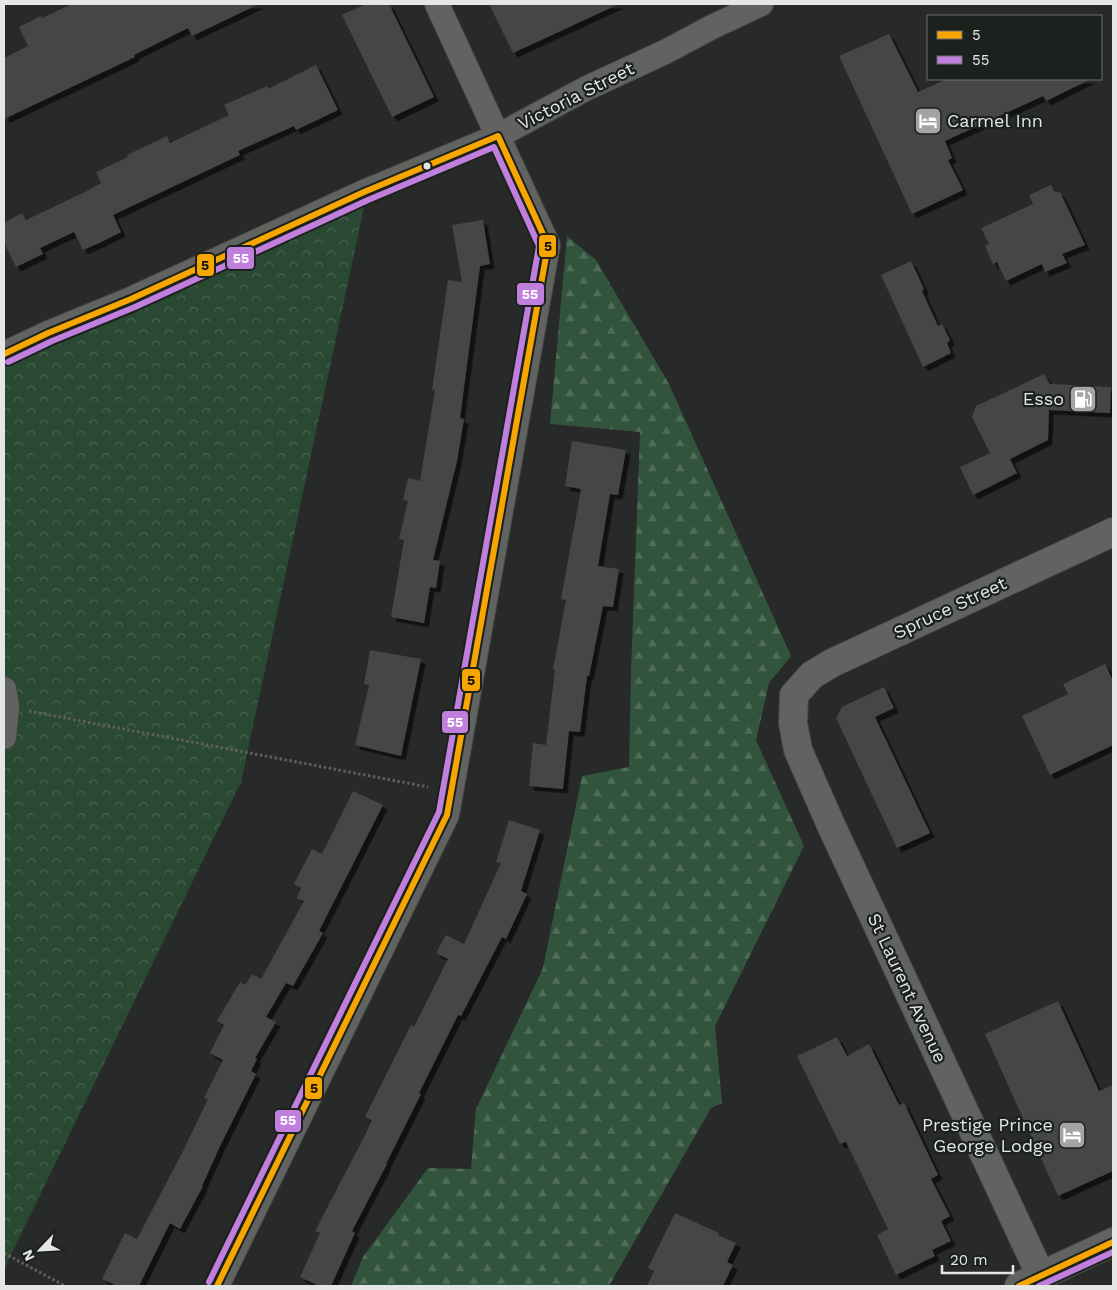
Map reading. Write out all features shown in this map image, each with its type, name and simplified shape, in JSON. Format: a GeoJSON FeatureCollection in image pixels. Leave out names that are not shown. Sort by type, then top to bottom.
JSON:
{"type":"FeatureCollection","features":[{"type":"Feature","properties":{"kind":"street"},"geometry":{"type":"LineString","coordinates":[[217,1286],[447,815],[548,245],[437,4]]}},
{"type":"Feature","properties":{"kind":"street","name":"Victoria Street"},"geometry":{"type":"LineString","coordinates":[[4,354],[48,333],[131,299],[364,192],[498,136],[587,88],[762,4]]}},
{"type":"Feature","properties":{"kind":"street","name":"Spruce Street"},"geometry":{"type":"LineString","coordinates":[[794,695],[812,675],[832,663],[1113,532]]}},
{"type":"Feature","properties":{"kind":"street","name":"St Laurent Avenue"},"geometry":{"type":"LineString","coordinates":[[794,695],[793,723],[798,750],[1030,1281]]}},
{"type":"Feature","properties":{"kind":"street"},"geometry":{"type":"LineString","coordinates":[[4,737],[5,698]]}},
{"type":"Feature","properties":{"kind":"street"},"geometry":{"type":"LineString","coordinates":[[1030,1281],[1113,1242]]}},
{"type":"Feature","properties":{"kind":"path"},"geometry":{"type":"LineString","coordinates":[[5,698],[451,792]]}},
{"type":"Feature","properties":{"kind":"path"},"geometry":{"type":"LineString","coordinates":[[4,1253],[65,1286]]}},
{"type":"Feature","properties":{"kind":"green space"},"geometry":{"type":"Polygon","coordinates":[[[369,184],[241,782],[4,1269],[4,357],[369,184]]]}},
{"type":"Feature","properties":{"kind":"green space"},"geometry":{"type":"Polygon","coordinates":[[[567,236],[596,260],[669,384],[791,656],[769,683],[756,740],[804,846],[715,1026],[722,1103],[711,1108],[609,1286],[351,1286],[363,1257],[428,1168],[471,1169],[476,1109],[543,968],[582,776],[629,767],[640,432],[550,424],[567,236]]]}},
{"type":"Feature","properties":{"kind":"building"},"geometry":{"type":"Polygon","coordinates":[[[72,4],[259,4],[192,36],[188,28],[134,55],[135,57],[4,119],[4,58],[28,46],[19,27],[72,4]]]}},
{"type":"Feature","properties":{"kind":"building"},"geometry":{"type":"Polygon","coordinates":[[[366,4],[389,4],[434,97],[392,117],[342,15],[366,4]]]}},
{"type":"Feature","properties":{"kind":"building"},"geometry":{"type":"Polygon","coordinates":[[[489,4],[619,4],[513,53],[489,4]]]}},
{"type":"Feature","properties":{"kind":"building","name":"Carmel Inn"},"geometry":{"type":"Polygon","coordinates":[[[889,34],[918,92],[945,80],[1089,80],[1046,101],[1043,96],[945,141],[952,158],[948,160],[963,190],[912,214],[839,56],[889,34]]]}},
{"type":"Feature","properties":{"kind":"building"},"geometry":{"type":"Polygon","coordinates":[[[316,65],[338,110],[296,130],[294,126],[238,151],[240,155],[113,215],[121,232],[99,243],[83,250],[74,232],[40,248],[43,254],[16,267],[4,243],[4,223],[22,213],[26,220],[85,192],[101,183],[96,172],[167,136],[170,143],[229,115],[224,105],[267,86],[268,89],[316,65]]]}},
{"type":"Feature","properties":{"kind":"building"},"geometry":{"type":"Polygon","coordinates":[[[1051,185],[1054,191],[1060,192],[1085,245],[1062,254],[1067,263],[1045,272],[1042,264],[1006,281],[997,262],[993,264],[985,246],[989,244],[981,228],[1033,204],[1029,195],[1051,185]]]}},
{"type":"Feature","properties":{"kind":"building"},"geometry":{"type":"Polygon","coordinates":[[[483,220],[490,264],[480,266],[460,418],[464,419],[457,461],[433,560],[440,561],[436,588],[430,587],[424,623],[391,617],[404,540],[399,539],[408,501],[403,500],[408,478],[420,481],[435,390],[432,390],[448,280],[462,282],[452,225],[483,220]]]}},
{"type":"Feature","properties":{"kind":"building"},"geometry":{"type":"Polygon","coordinates":[[[911,261],[938,326],[942,324],[950,340],[947,343],[951,353],[923,367],[881,275],[911,261]]]}},
{"type":"Feature","properties":{"kind":"building"},"geometry":{"type":"Polygon","coordinates":[[[1044,374],[1050,384],[1111,387],[1110,413],[1049,410],[1048,440],[1010,459],[1017,473],[973,495],[960,467],[990,453],[972,417],[976,406],[1044,374]]]}},
{"type":"Feature","properties":{"kind":"building"},"geometry":{"type":"Polygon","coordinates":[[[572,441],[626,450],[618,495],[610,494],[598,566],[619,569],[613,607],[603,606],[589,676],[587,676],[580,732],[569,731],[563,789],[529,786],[533,743],[546,745],[555,670],[553,669],[566,600],[561,599],[581,489],[565,486],[572,441]]]}},
{"type":"Feature","properties":{"kind":"building"},"geometry":{"type":"Polygon","coordinates":[[[370,650],[421,659],[401,756],[355,745],[369,685],[364,684],[370,650]]]}},
{"type":"Feature","properties":{"kind":"building"},"geometry":{"type":"Polygon","coordinates":[[[1105,664],[1113,681],[1113,745],[1050,775],[1022,716],[1068,694],[1063,684],[1105,664]]]}},
{"type":"Feature","properties":{"kind":"building"},"geometry":{"type":"Polygon","coordinates":[[[884,687],[894,708],[875,717],[930,833],[897,848],[836,718],[842,707],[884,687]]]}},
{"type":"Feature","properties":{"kind":"building"},"geometry":{"type":"Polygon","coordinates":[[[353,791],[383,805],[319,931],[323,933],[293,986],[286,983],[266,1017],[276,1022],[255,1058],[257,1059],[251,1071],[256,1074],[221,1144],[203,1186],[180,1229],[170,1223],[139,1286],[117,1286],[102,1279],[125,1233],[137,1239],[208,1099],[204,1098],[223,1060],[210,1053],[224,1025],[217,1021],[240,982],[245,985],[252,974],[261,979],[304,901],[297,898],[301,888],[294,884],[312,849],[322,854],[353,791]]]}},
{"type":"Feature","properties":{"kind":"building"},"geometry":{"type":"Polygon","coordinates":[[[509,820],[540,830],[521,891],[527,894],[506,939],[502,937],[461,1016],[458,1015],[419,1093],[421,1094],[352,1231],[355,1233],[331,1286],[319,1286],[300,1277],[320,1233],[315,1231],[372,1120],[365,1117],[411,1025],[414,1027],[448,959],[436,953],[446,935],[464,944],[501,863],[496,862],[509,820]]]}},
{"type":"Feature","properties":{"kind":"building","name":"Prestige Prince George Lodge"},"geometry":{"type":"Polygon","coordinates":[[[1058,1001],[1099,1091],[1113,1085],[1113,1171],[1058,1196],[985,1034],[1058,1001]]]}},
{"type":"Feature","properties":{"kind":"building"},"geometry":{"type":"Polygon","coordinates":[[[837,1037],[847,1056],[869,1044],[899,1105],[904,1103],[938,1175],[931,1179],[950,1216],[941,1221],[951,1241],[932,1250],[935,1256],[896,1275],[877,1235],[888,1229],[846,1142],[840,1144],[797,1056],[837,1037]]]}},
{"type":"Feature","properties":{"kind":"building"},"geometry":{"type":"Polygon","coordinates":[[[675,1213],[736,1243],[727,1262],[733,1265],[723,1286],[647,1286],[654,1271],[648,1268],[675,1213]]]}},
{"type":"Feature","properties":{"kind":"transit line","name":"5"},"geometry":{"type":"LineString","coordinates":[[4,354],[48,333],[131,299],[364,192],[498,136],[548,245],[447,815],[217,1286]]}},
{"type":"Feature","properties":{"kind":"transit line","name":"55"},"geometry":{"type":"LineString","coordinates":[[8,362],[52,341],[135,307],[368,200],[494,147],[539,246],[439,812],[209,1282]]}},
{"type":"Feature","properties":{"kind":"transit line","name":"5"},"geometry":{"type":"LineString","coordinates":[[1019,1286],[1113,1242]]}},
{"type":"Feature","properties":{"kind":"transit line","name":"55"},"geometry":{"type":"LineString","coordinates":[[1039,1286],[1113,1252]]}},
{"type":"Feature","properties":{"kind":"place","name":"Carmel Inn"},"geometry":{"type":"Point","coordinates":[928,121]}},
{"type":"Feature","properties":{"kind":"place","name":"Esso"},"geometry":{"type":"Point","coordinates":[1083,399]}},
{"type":"Feature","properties":{"kind":"place","name":"Prestige Prince George Lodge"},"geometry":{"type":"Point","coordinates":[1072,1135]}}]}
